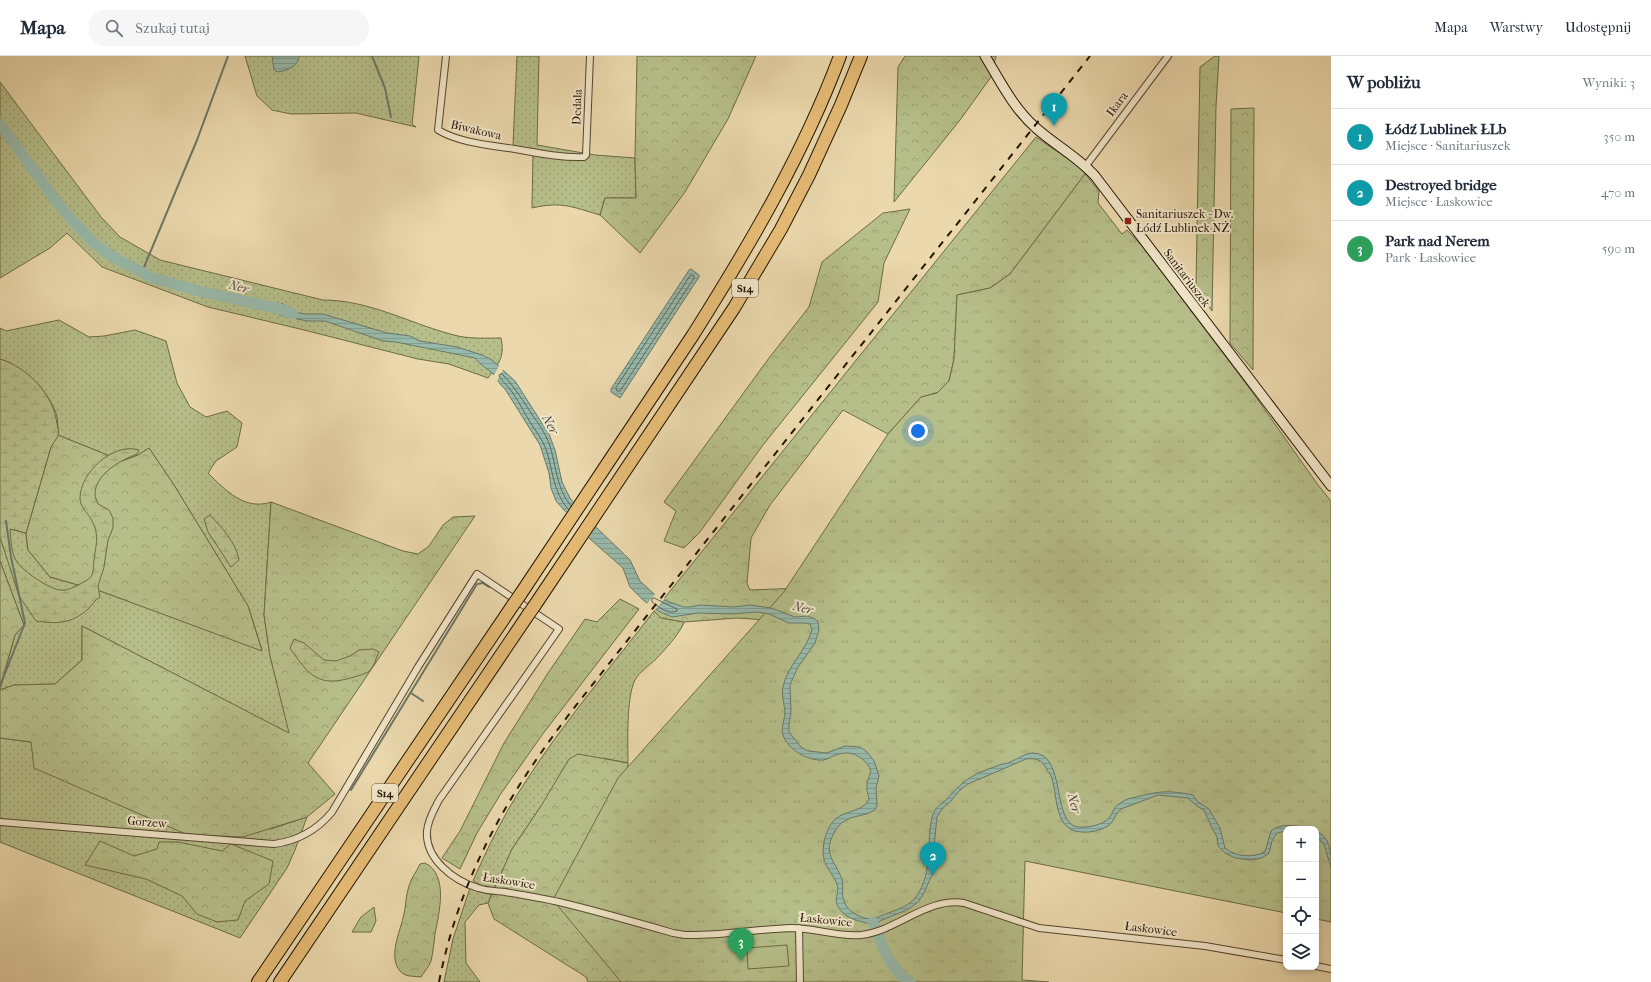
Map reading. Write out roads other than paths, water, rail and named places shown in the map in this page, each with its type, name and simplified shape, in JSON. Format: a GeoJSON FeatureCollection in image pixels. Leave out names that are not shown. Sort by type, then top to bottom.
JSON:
{"type":"FeatureCollection","features":[{"type":"Feature","properties":{"kind":"highway","name":"S14"},"geometry":{"type":"LineString","coordinates":[[258,982],[654,395],[726,282],[761,223],[797,153],[840,56]]}},
{"type":"Feature","properties":{"kind":"highway","name":"S14"},"geometry":{"type":"LineString","coordinates":[[280,982],[734,308],[781,229],[812,168],[861,56]]}},
{"type":"Feature","properties":{"kind":"street","name":"Biwakowa"},"geometry":{"type":"LineString","coordinates":[[446,56],[438,130],[447,136],[490,145],[567,158],[584,157]]}},
{"type":"Feature","properties":{"kind":"street","name":"Dedala"},"geometry":{"type":"LineString","coordinates":[[584,157],[586,155],[587,147],[590,56]]}},
{"type":"Feature","properties":{"kind":"street","name":"Sanitariuszek"},"geometry":{"type":"LineString","coordinates":[[985,56],[1024,117],[1041,133],[1085,167],[1096,178],[1331,486]]}},
{"type":"Feature","properties":{"kind":"street","name":"Ikara"},"geometry":{"type":"LineString","coordinates":[[1085,167],[1168,56]]}},
{"type":"Feature","properties":{"kind":"street","name":"Gorzew"},"geometry":{"type":"LineString","coordinates":[[0,822],[274,844],[292,840],[316,828],[332,812],[418,667],[477,574],[559,628],[439,800],[430,816],[427,831],[428,840]]}},
{"type":"Feature","properties":{"kind":"street","name":"Łaskowice"},"geometry":{"type":"LineString","coordinates":[[428,840],[437,861],[450,874],[464,883],[481,889],[546,899],[592,909],[673,933],[685,935],[799,928],[845,935],[866,934],[884,929],[939,904],[958,902],[1039,928],[1198,946],[1283,960]]}},
{"type":"Feature","properties":{"kind":"street"},"geometry":{"type":"LineString","coordinates":[[799,928],[800,982]]}},
{"type":"Feature","properties":{"kind":"street"},"geometry":{"type":"LineString","coordinates":[[1319,967],[1331,969]]}},
{"type":"Feature","properties":{"kind":"water"},"geometry":{"type":"Polygon","coordinates":[[[272,56],[299,56],[297,63],[288,69],[278,72],[274,70],[272,56]]]}},
{"type":"Feature","properties":{"kind":"water"},"geometry":{"type":"Polygon","coordinates":[[[691,269],[699,275],[699,277],[620,398],[611,392],[611,389],[691,269]]]}},
{"type":"Feature","properties":{"kind":"water"},"geometry":{"type":"Polygon","coordinates":[[[282,303],[291,311],[304,314],[323,314],[387,333],[410,336],[420,341],[457,347],[482,355],[492,360],[515,381],[549,434],[555,450],[562,482],[570,498],[594,525],[630,560],[640,581],[654,594],[664,600],[684,607],[700,605],[734,607],[750,605],[771,608],[795,617],[808,616],[818,622],[819,630],[815,643],[798,667],[790,685],[791,712],[789,732],[801,747],[808,751],[827,753],[845,746],[860,747],[866,751],[874,761],[879,776],[876,788],[877,805],[875,810],[844,821],[835,831],[829,845],[829,851],[842,879],[844,901],[848,909],[860,917],[874,919],[907,905],[916,897],[922,887],[925,877],[931,825],[936,808],[957,788],[973,776],[980,772],[1011,762],[1030,753],[1044,756],[1051,764],[1064,814],[1070,823],[1078,827],[1086,827],[1103,822],[1109,818],[1117,806],[1127,799],[1151,793],[1177,792],[1193,795],[1197,801],[1209,809],[1220,828],[1225,848],[1239,855],[1250,856],[1265,852],[1271,831],[1275,828],[1283,826],[1283,832],[1277,833],[1272,841],[1269,853],[1262,858],[1250,860],[1235,858],[1225,853],[1218,846],[1217,837],[1204,810],[1188,798],[1158,795],[1121,809],[1110,824],[1102,829],[1088,832],[1073,830],[1066,826],[1062,820],[1057,804],[1052,777],[1044,765],[1038,760],[1026,759],[968,784],[943,808],[937,817],[934,847],[939,866],[933,873],[921,898],[913,906],[880,921],[877,925],[878,930],[873,931],[870,924],[848,917],[839,908],[836,901],[838,892],[837,884],[826,865],[823,855],[826,833],[835,819],[861,808],[869,800],[867,782],[870,768],[865,761],[850,753],[841,754],[823,760],[811,759],[794,750],[789,745],[782,733],[785,714],[782,694],[785,679],[806,645],[812,630],[810,624],[789,623],[769,614],[758,612],[731,614],[698,613],[672,617],[660,612],[643,600],[630,587],[623,568],[590,539],[556,501],[551,488],[549,473],[540,445],[505,389],[493,374],[475,358],[396,342],[383,341],[325,321],[307,321],[279,315],[282,303]]]}},
{"type":"Feature","properties":{"kind":"water"},"geometry":{"type":"Polygon","coordinates":[[[1319,833],[1325,838],[1329,846],[1331,868],[1324,844],[1319,840],[1319,833]]]}},
{"type":"Feature","properties":{"kind":"waterway"},"geometry":{"type":"LineString","coordinates":[[142,272],[197,140],[228,56]]}},
{"type":"Feature","properties":{"kind":"waterway"},"geometry":{"type":"LineString","coordinates":[[372,56],[385,88],[391,117]]}},
{"type":"Feature","properties":{"kind":"waterway","name":"Ner"},"geometry":{"type":"LineString","coordinates":[[0,124],[62,209],[94,243],[111,256],[153,278],[203,292],[280,309],[293,314]]}},
{"type":"Feature","properties":{"kind":"waterway"},"geometry":{"type":"LineString","coordinates":[[0,686],[25,623],[11,557],[6,521]]}},
{"type":"Feature","properties":{"kind":"waterway"},"geometry":{"type":"LineString","coordinates":[[351,790],[477,584],[483,583],[489,587]]}},
{"type":"Feature","properties":{"kind":"waterway"},"geometry":{"type":"LineString","coordinates":[[411,693],[423,701]]}},
{"type":"Feature","properties":{"kind":"waterway"},"geometry":{"type":"LineString","coordinates":[[873,922],[891,963],[896,970],[910,982]]}},
{"type":"Feature","properties":{"kind":"railway"},"geometry":{"type":"LineString","coordinates":[[439,982],[461,903],[475,867],[492,832],[512,798],[556,732],[1090,56]]}},
{"type":"Feature","properties":{"kind":"place","name":"Łódź Lublinek ŁLb"},"geometry":{"type":"Point","coordinates":[1054,126]}},
{"type":"Feature","properties":{"kind":"place","name":"Sanitariuszek - Dw. Łódź Lublinek NŻ"},"geometry":{"type":"Point","coordinates":[1128,221]}},
{"type":"Feature","properties":{"kind":"place","name":"Destroyed bridge"},"geometry":{"type":"Point","coordinates":[933,875]}},
{"type":"Feature","properties":{"kind":"place","name":"Park nad Nerem"},"geometry":{"type":"Point","coordinates":[741,961]}}]}
